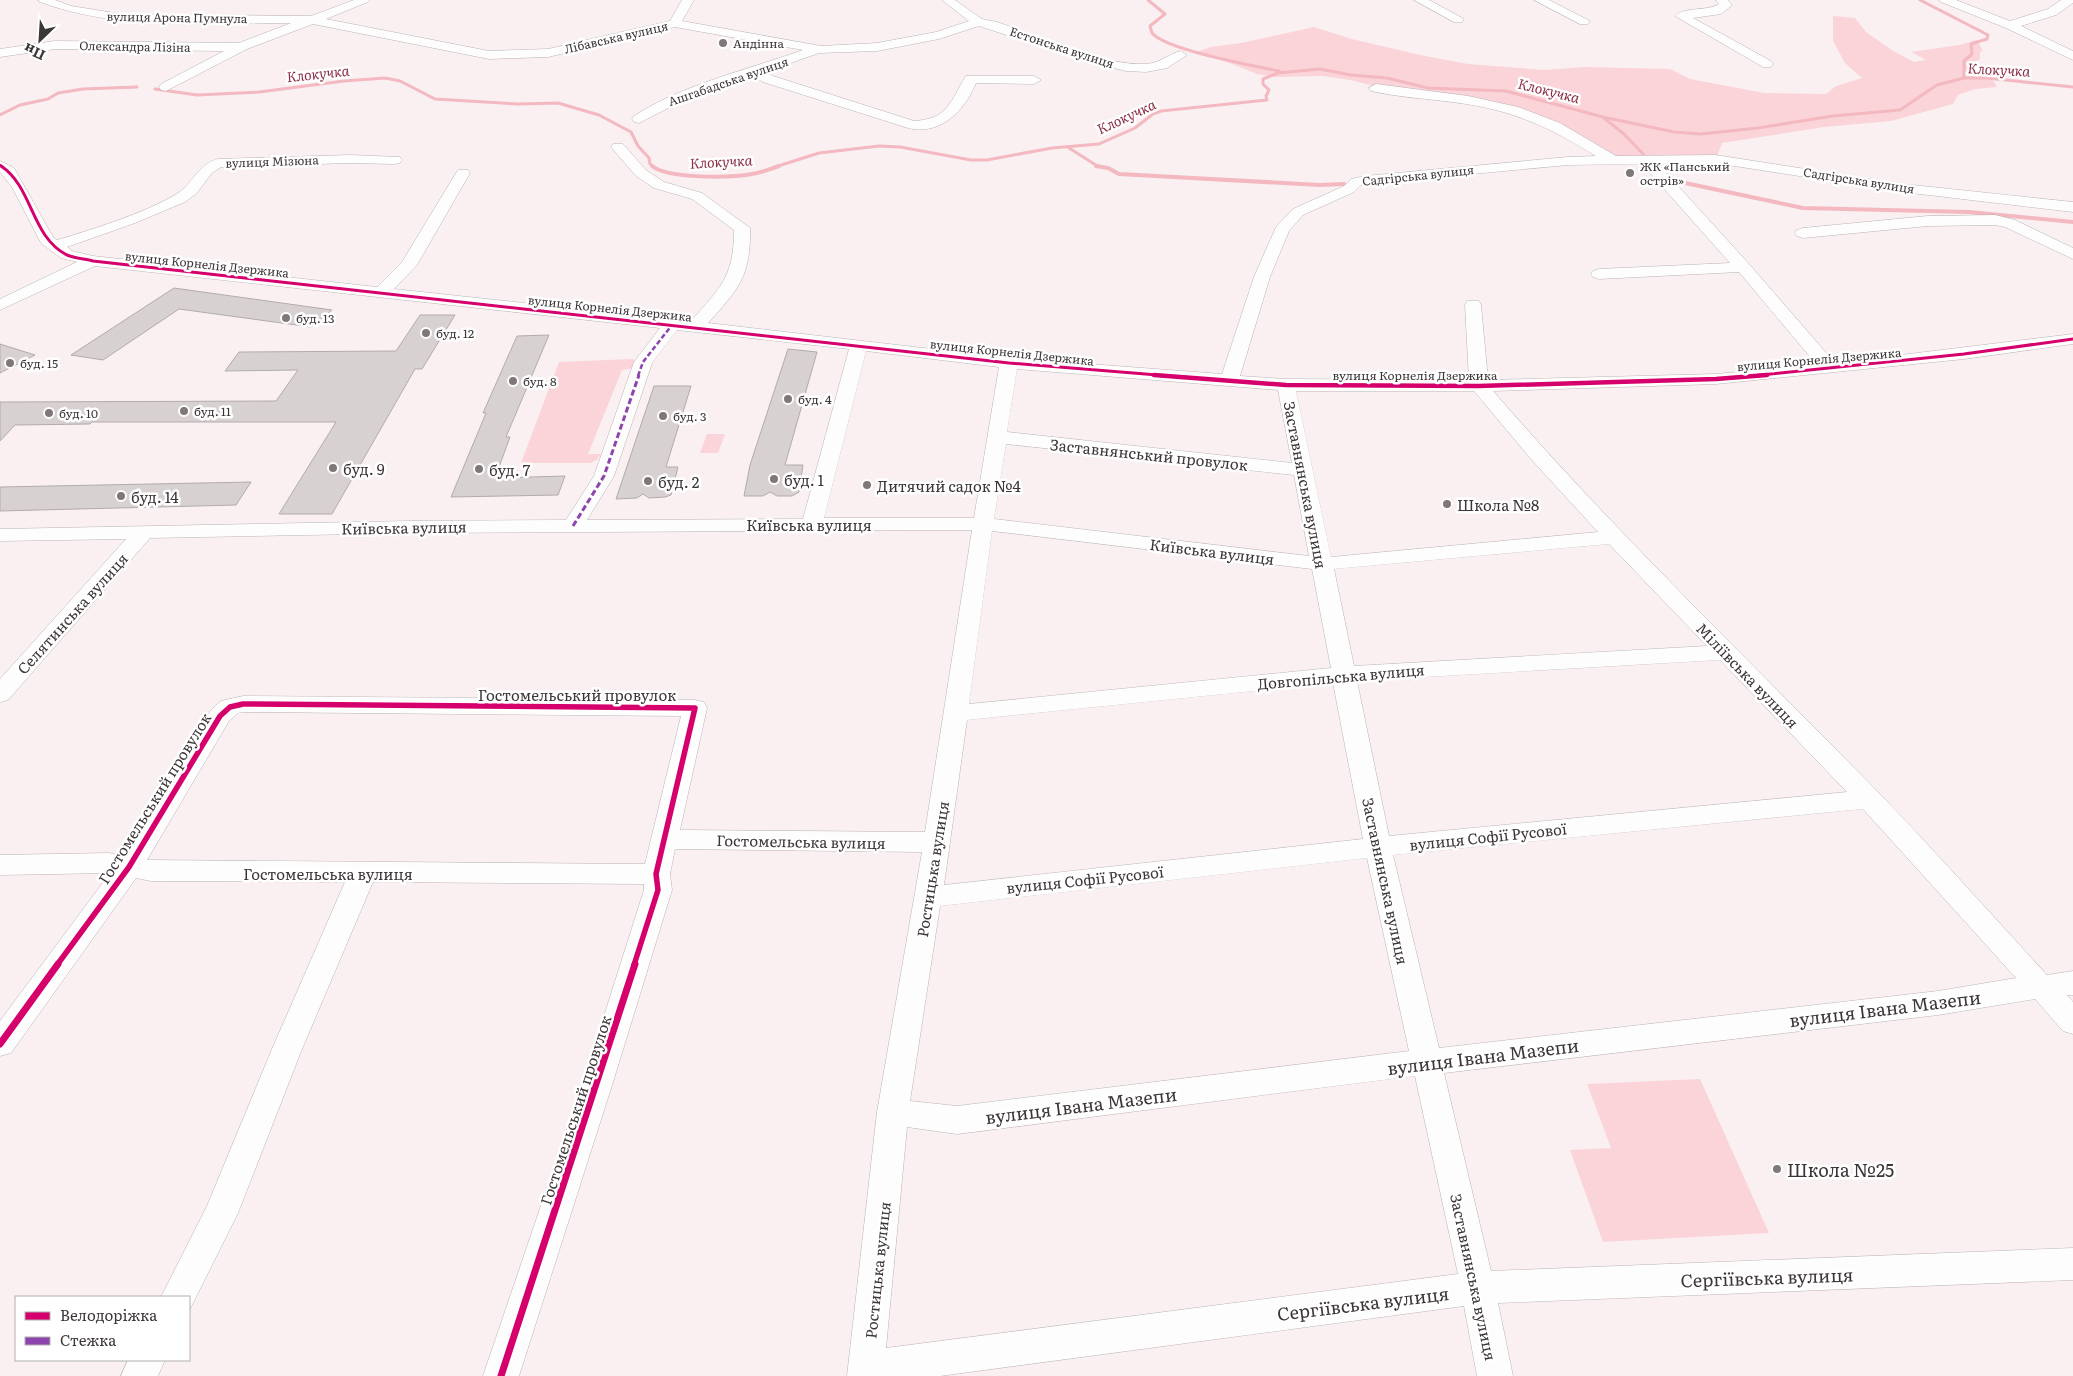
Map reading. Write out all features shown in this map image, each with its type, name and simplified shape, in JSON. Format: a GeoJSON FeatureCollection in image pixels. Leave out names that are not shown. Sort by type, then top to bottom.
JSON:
{"type":"FeatureCollection","features":[{"type":"Feature","properties":{"kind":"street","name":"вулиця Арона Пумнула"},"geometry":{"type":"LineString","coordinates":[[47,0],[96,15],[120,18],[312,20]]}},
{"type":"Feature","properties":{"kind":"street"},"geometry":{"type":"LineString","coordinates":[[166,87],[241,47],[364,0]]}},
{"type":"Feature","properties":{"kind":"street"},"geometry":{"type":"LineString","coordinates":[[676,23],[688,0]]}},
{"type":"Feature","properties":{"kind":"street","name":"Естонська вулиця"},"geometry":{"type":"LineString","coordinates":[[948,0],[978,22],[993,25],[1082,56],[1126,67],[1146,68],[1162,65],[1181,55]]}},
{"type":"Feature","properties":{"kind":"street"},"geometry":{"type":"LineString","coordinates":[[1420,0],[1458,19]]}},
{"type":"Feature","properties":{"kind":"street"},"geometry":{"type":"LineString","coordinates":[[1540,0],[1584,21]]}},
{"type":"Feature","properties":{"kind":"street"},"geometry":{"type":"LineString","coordinates":[[1722,0],[1726,5],[1717,11],[1681,16],[1768,64]]}},
{"type":"Feature","properties":{"kind":"street"},"geometry":{"type":"LineString","coordinates":[[1945,0],[2010,26],[2073,56]]}},
{"type":"Feature","properties":{"kind":"street"},"geometry":{"type":"LineString","coordinates":[[2010,26],[2052,12],[2069,4]]}},
{"type":"Feature","properties":{"kind":"street","name":"Лібавська вулиця"},"geometry":{"type":"LineString","coordinates":[[312,20],[502,56],[566,50],[676,23],[821,50],[877,47],[940,35],[978,22]]}},
{"type":"Feature","properties":{"kind":"street","name":"Олександра Лізіна"},"geometry":{"type":"LineString","coordinates":[[0,53],[55,45],[241,47]]}},
{"type":"Feature","properties":{"kind":"street","name":"Ашгабадська вулиця"},"geometry":{"type":"LineString","coordinates":[[639,119],[656,107],[678,97],[821,50]]}},
{"type":"Feature","properties":{"kind":"street"},"geometry":{"type":"LineString","coordinates":[[754,71],[768,79],[913,125],[925,125],[948,117],[966,92],[971,79],[1034,80]]}},
{"type":"Feature","properties":{"kind":"street","name":"Садгірська вулиця"},"geometry":{"type":"LineString","coordinates":[[1376,88],[1471,102],[1520,113],[1554,126],[1611,159]]}},
{"type":"Feature","properties":{"kind":"street"},"geometry":{"type":"LineString","coordinates":[[618,147],[636,169],[659,185],[697,196],[742,228],[742,255],[737,272],[730,284],[694,328]]}},
{"type":"Feature","properties":{"kind":"street","name":"вулиця Мізюна"},"geometry":{"type":"LineString","coordinates":[[53,246],[95,233],[177,200],[194,188],[205,170],[218,163],[350,159],[395,160]]}},
{"type":"Feature","properties":{"kind":"street","name":"Садгірська вулиця"},"geometry":{"type":"LineString","coordinates":[[1229,382],[1262,277],[1282,230],[1298,212],[1349,189],[1356,182],[1365,180],[1527,164],[1611,159],[1715,159],[1903,188],[2073,207]]}},
{"type":"Feature","properties":{"kind":"street"},"geometry":{"type":"LineString","coordinates":[[1646,160],[1743,267],[1830,369]]}},
{"type":"Feature","properties":{"kind":"street"},"geometry":{"type":"LineString","coordinates":[[0,165],[9,171],[47,240],[53,246]]}},
{"type":"Feature","properties":{"kind":"street"},"geometry":{"type":"LineString","coordinates":[[381,293],[408,266],[463,173]]}},
{"type":"Feature","properties":{"kind":"street"},"geometry":{"type":"LineString","coordinates":[[0,192],[19,187]]}},
{"type":"Feature","properties":{"kind":"street"},"geometry":{"type":"LineString","coordinates":[[1803,233],[1928,222],[1994,220],[2010,223],[2073,254]]}},
{"type":"Feature","properties":{"kind":"street","name":"вулиця Корнелія Дзержика"},"geometry":{"type":"LineString","coordinates":[[53,246],[67,255],[92,261],[694,328],[858,344],[1009,363],[1229,382],[1286,385],[1480,386],[1716,379],[1964,354],[2073,339]]}},
{"type":"Feature","properties":{"kind":"street"},"geometry":{"type":"LineString","coordinates":[[0,305],[92,261]]}},
{"type":"Feature","properties":{"kind":"street"},"geometry":{"type":"LineString","coordinates":[[1599,274],[1743,267]]}},
{"type":"Feature","properties":{"kind":"street"},"geometry":{"type":"LineString","coordinates":[[1473,305],[1480,386]]}},
{"type":"Feature","properties":{"kind":"street"},"geometry":{"type":"LineString","coordinates":[[573,526],[604,476],[643,362],[672,325]]}},
{"type":"Feature","properties":{"kind":"street"},"geometry":{"type":"LineString","coordinates":[[812,524],[858,344]]}},
{"type":"Feature","properties":{"kind":"street","name":"Ростицька вулиця"},"geometry":{"type":"LineString","coordinates":[[866,1372],[893,1112],[938,842],[983,524],[1009,363]]}},
{"type":"Feature","properties":{"kind":"street","name":"Заставнянська вулиця"},"geometry":{"type":"LineString","coordinates":[[1286,385],[1322,564],[1331,619],[1344,674],[1378,846],[1478,1288],[1495,1376]]}},
{"type":"Feature","properties":{"kind":"street","name":"Міліївська вулиця"},"geometry":{"type":"LineString","coordinates":[[1480,386],[1538,455],[1614,537],[1869,799],[2073,1022]]}},
{"type":"Feature","properties":{"kind":"street","name":"Заставнянський провулок"},"geometry":{"type":"LineString","coordinates":[[996,437],[1302,470]]}},
{"type":"Feature","properties":{"kind":"street","name":"Київська вулиця"},"geometry":{"type":"LineString","coordinates":[[0,535],[573,526],[983,524],[1322,564],[1614,537]]}},
{"type":"Feature","properties":{"kind":"street","name":"Селятинська вулиця"},"geometry":{"type":"LineString","coordinates":[[0,694],[144,532]]}},
{"type":"Feature","properties":{"kind":"street","name":"Довгопільська вулиця"},"geometry":{"type":"LineString","coordinates":[[957,713],[1344,674],[1725,652]]}},
{"type":"Feature","properties":{"kind":"street","name":"Гостомельський провулок"},"geometry":{"type":"LineString","coordinates":[[0,1044],[129,867],[220,716],[230,707],[243,704],[695,708],[666,839],[656,874],[658,890],[596,1088],[501,1376]]}},
{"type":"Feature","properties":{"kind":"street","name":"вулиця Софії Русової"},"geometry":{"type":"LineString","coordinates":[[928,897],[1378,846],[1869,799]]}},
{"type":"Feature","properties":{"kind":"street","name":"Гостомельська вулиця"},"geometry":{"type":"LineString","coordinates":[[666,839],[938,842]]}},
{"type":"Feature","properties":{"kind":"street","name":"Гостомельська вулиця"},"geometry":{"type":"LineString","coordinates":[[0,865],[109,863],[150,871],[656,874]]}},
{"type":"Feature","properties":{"kind":"street"},"geometry":{"type":"LineString","coordinates":[[179,1296],[221,1214],[287,1049],[363,873]]}},
{"type":"Feature","properties":{"kind":"street","name":"вулиця Івана Мазепи"},"geometry":{"type":"LineString","coordinates":[[893,1112],[957,1120],[1426,1062],[1938,1003],[2040,986],[2073,983]]}},
{"type":"Feature","properties":{"kind":"street","name":"Сергіївська вулиця"},"geometry":{"type":"LineString","coordinates":[[866,1372],[1478,1288],[2073,1264]]}},
{"type":"Feature","properties":{"kind":"street"},"geometry":{"type":"LineString","coordinates":[[138,1376],[146,1361]]}},
{"type":"Feature","properties":{"kind":"shaded area"},"geometry":{"type":"Polygon","coordinates":[[[1833,16],[1855,18],[1866,32],[1893,51],[1914,62],[1926,60],[1911,52],[1959,45],[1977,40],[1983,51],[1980,52],[1980,59],[1974,63],[1974,67],[1991,77],[1997,87],[1975,89],[1958,95],[1953,104],[1891,121],[1824,127],[1722,143],[1716,159],[1611,160],[1519,113],[1350,80],[1323,76],[1277,77],[1257,74],[1222,60],[1193,53],[1211,47],[1241,43],[1314,27],[1352,39],[1468,64],[1544,70],[1584,67],[1670,69],[1690,79],[1764,93],[1826,94],[1836,86],[1862,78],[1845,63],[1833,41],[1833,16]]]}},
{"type":"Feature","properties":{"kind":"shaded area"},"geometry":{"type":"Polygon","coordinates":[[[632,359],[637,361],[635,368],[622,370],[588,454],[601,454],[597,460],[590,463],[521,463],[559,362],[632,359]]]}},
{"type":"Feature","properties":{"kind":"shaded area"},"geometry":{"type":"Polygon","coordinates":[[[707,434],[725,434],[718,453],[700,453],[707,434]]]}},
{"type":"Feature","properties":{"kind":"shaded area"},"geometry":{"type":"Polygon","coordinates":[[[1700,1079],[1769,1233],[1603,1242],[1570,1150],[1611,1148],[1587,1084],[1700,1079]]]}},
{"type":"Feature","properties":{"kind":"building","name":"буд. 13"},"geometry":{"type":"Polygon","coordinates":[[[174,288],[332,310],[311,327],[179,309],[103,360],[71,355],[174,288]]]}},
{"type":"Feature","properties":{"kind":"building"},"geometry":{"type":"Polygon","coordinates":[[[420,315],[455,315],[422,369],[415,369],[332,514],[279,514],[336,422],[92,422],[90,424],[15,425],[0,441],[0,402],[276,401],[298,370],[225,371],[239,352],[396,351],[420,315]]]}},
{"type":"Feature","properties":{"kind":"building"},"geometry":{"type":"Polygon","coordinates":[[[549,335],[506,437],[510,437],[495,478],[565,476],[558,495],[451,497],[486,413],[483,413],[517,336],[549,335]]]}},
{"type":"Feature","properties":{"kind":"building","name":"буд. 15"},"geometry":{"type":"Polygon","coordinates":[[[0,344],[35,355],[0,373],[0,344]]]}},
{"type":"Feature","properties":{"kind":"building"},"geometry":{"type":"Polygon","coordinates":[[[788,349],[817,352],[785,465],[803,465],[799,492],[792,496],[777,496],[770,492],[763,496],[744,496],[750,465],[788,349]]]}},
{"type":"Feature","properties":{"kind":"building"},"geometry":{"type":"Polygon","coordinates":[[[654,386],[691,386],[666,467],[678,467],[671,495],[649,498],[643,494],[637,498],[616,499],[654,386]]]}},
{"type":"Feature","properties":{"kind":"building","name":"буд. 14"},"geometry":{"type":"Polygon","coordinates":[[[251,482],[236,505],[0,511],[0,487],[251,482]]]}},
{"type":"Feature","properties":{"kind":"waterway"},"geometry":{"type":"LineString","coordinates":[[1148,0],[1165,14],[1150,26],[1152,33],[1160,39],[1192,51],[1279,71]]}},
{"type":"Feature","properties":{"kind":"waterway"},"geometry":{"type":"LineString","coordinates":[[1920,0],[1988,35],[1987,39],[1971,44],[1972,54],[1964,61],[1964,78]]}},
{"type":"Feature","properties":{"kind":"waterway","name":"Клокучка"},"geometry":{"type":"LineString","coordinates":[[775,167],[819,153],[879,146],[900,147],[971,160],[987,160],[1052,148],[1099,144],[1135,128],[1153,114],[1161,111],[1267,100],[1266,96],[1269,90],[1263,84],[1263,79],[1278,73],[1320,69],[1351,75],[1387,78],[1428,88],[1506,91],[1603,117],[1674,132],[1701,134],[1758,128],[1833,116],[1900,110],[1937,85],[1964,78]]}},
{"type":"Feature","properties":{"kind":"waterway","name":"Клокучка"},"geometry":{"type":"LineString","coordinates":[[155,89],[197,95],[259,92],[344,81],[385,78],[400,81],[435,99],[518,104],[558,103],[599,115],[631,132],[638,146],[654,167]]}},
{"type":"Feature","properties":{"kind":"waterway","name":"Клокучка"},"geometry":{"type":"LineString","coordinates":[[1964,78],[1987,78],[2073,87]]}},
{"type":"Feature","properties":{"kind":"waterway","name":"Клокучка"},"geometry":{"type":"LineString","coordinates":[[0,115],[20,105],[48,99],[58,93],[83,89],[137,87]]}},
{"type":"Feature","properties":{"kind":"waterway"},"geometry":{"type":"LineString","coordinates":[[1604,118],[1624,134],[1644,155]]}},
{"type":"Feature","properties":{"kind":"waterway"},"geometry":{"type":"LineString","coordinates":[[1069,148],[1098,166]]}},
{"type":"Feature","properties":{"kind":"waterway","name":"Клокучка"},"geometry":{"type":"LineString","coordinates":[[654,167],[671,173],[715,177],[762,172],[779,166]]}},
{"type":"Feature","properties":{"kind":"waterway"},"geometry":{"type":"LineString","coordinates":[[1098,166],[1108,168],[1119,174],[1320,185],[1344,184]]}},
{"type":"Feature","properties":{"kind":"waterway"},"geometry":{"type":"LineString","coordinates":[[1668,177],[1671,180],[1803,208],[1969,212],[2073,222]]}},
{"type":"Feature","properties":{"kind":"marked path"},"geometry":{"type":"LineString","coordinates":[[573,526],[604,476],[643,362],[672,325]]}},
{"type":"Feature","properties":{"kind":"cycle path"},"geometry":{"type":"LineString","coordinates":[[0,165],[9,171],[47,240],[67,255],[93,261],[1009,363],[1286,385],[1479,386],[1716,379],[1964,354],[2073,339]]}},
{"type":"Feature","properties":{"kind":"cycle path"},"geometry":{"type":"LineString","coordinates":[[0,1044],[129,867],[220,716],[230,707],[243,704],[695,708],[656,874],[658,890],[599,1079],[501,1376]]}},
{"type":"Feature","properties":{"kind":"place","name":"Андінна"},"geometry":{"type":"Point","coordinates":[723,43]}},
{"type":"Feature","properties":{"kind":"place","name":"ЖК «Панський острів»"},"geometry":{"type":"Point","coordinates":[1630,173]}},
{"type":"Feature","properties":{"kind":"place","name":"буд. 13"},"geometry":{"type":"Point","coordinates":[286,318]}},
{"type":"Feature","properties":{"kind":"place","name":"буд. 12"},"geometry":{"type":"Point","coordinates":[426,333]}},
{"type":"Feature","properties":{"kind":"place","name":"буд. 15"},"geometry":{"type":"Point","coordinates":[10,363]}},
{"type":"Feature","properties":{"kind":"place","name":"буд. 8"},"geometry":{"type":"Point","coordinates":[513,381]}},
{"type":"Feature","properties":{"kind":"place","name":"буд. 4"},"geometry":{"type":"Point","coordinates":[788,399]}},
{"type":"Feature","properties":{"kind":"place","name":"буд. 11"},"geometry":{"type":"Point","coordinates":[184,411]}},
{"type":"Feature","properties":{"kind":"place","name":"буд. 10"},"geometry":{"type":"Point","coordinates":[49,413]}},
{"type":"Feature","properties":{"kind":"place","name":"буд. 3"},"geometry":{"type":"Point","coordinates":[663,416]}},
{"type":"Feature","properties":{"kind":"place","name":"буд. 9"},"geometry":{"type":"Point","coordinates":[333,468]}},
{"type":"Feature","properties":{"kind":"place","name":"буд. 7"},"geometry":{"type":"Point","coordinates":[479,469]}},
{"type":"Feature","properties":{"kind":"place","name":"буд. 1"},"geometry":{"type":"Point","coordinates":[774,479]}},
{"type":"Feature","properties":{"kind":"place","name":"буд. 2"},"geometry":{"type":"Point","coordinates":[648,481]}},
{"type":"Feature","properties":{"kind":"place","name":"Дитячий садок №4"},"geometry":{"type":"Point","coordinates":[867,485]}},
{"type":"Feature","properties":{"kind":"place","name":"буд. 14"},"geometry":{"type":"Point","coordinates":[121,496]}},
{"type":"Feature","properties":{"kind":"place","name":"Школа №8"},"geometry":{"type":"Point","coordinates":[1447,504]}},
{"type":"Feature","properties":{"kind":"place","name":"Школа №25"},"geometry":{"type":"Point","coordinates":[1777,1169]}}]}
